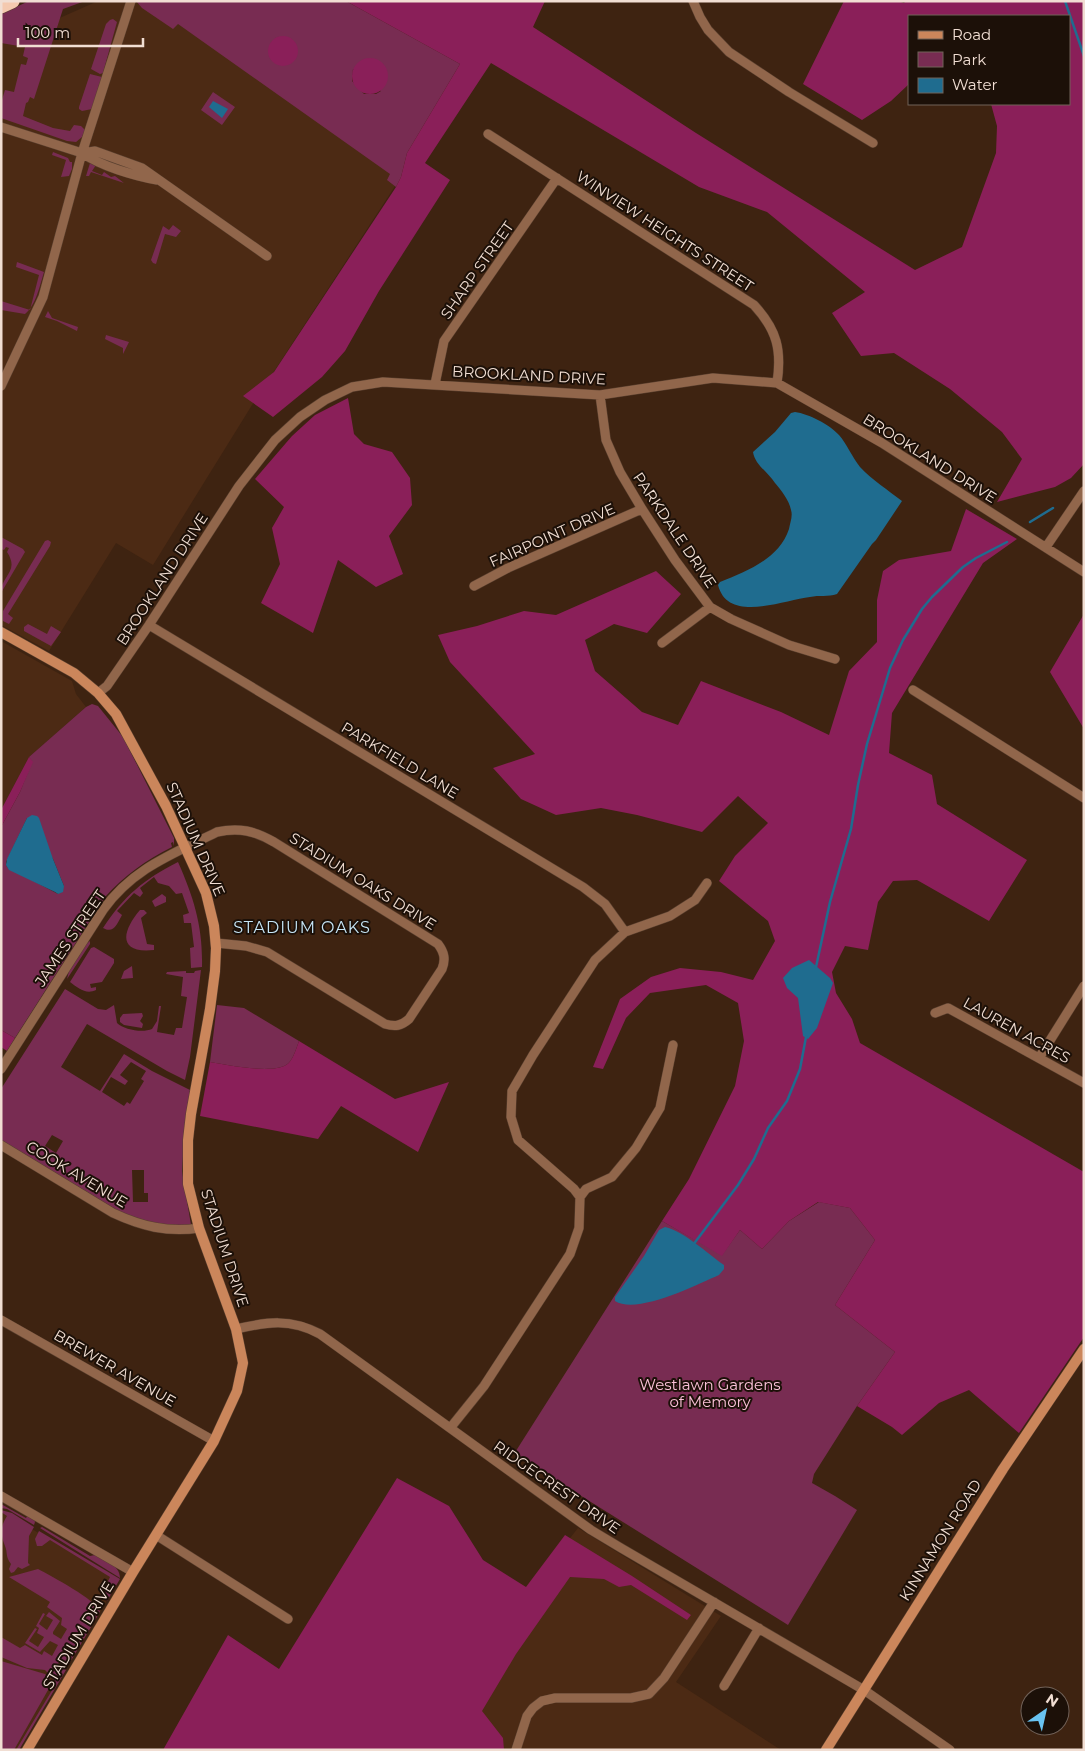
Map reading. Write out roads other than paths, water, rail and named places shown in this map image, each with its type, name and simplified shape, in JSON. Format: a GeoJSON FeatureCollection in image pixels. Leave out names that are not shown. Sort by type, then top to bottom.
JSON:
{"type":"FeatureCollection","features":[{"type":"Feature","properties":{"kind":"highway"},"geometry":{"type":"LineString","coordinates":[[1,6],[12,1]]}},
{"type":"Feature","properties":{"kind":"street"},"geometry":{"type":"LineString","coordinates":[[1,386],[44,297],[82,153],[131,1]]}},
{"type":"Feature","properties":{"kind":"street"},"geometry":{"type":"LineString","coordinates":[[693,1],[708,30],[729,52],[795,96],[873,143]]}},
{"type":"Feature","properties":{"kind":"street"},"geometry":{"type":"LineString","coordinates":[[1,126],[82,153],[95,151],[142,168],[267,256]]}},
{"type":"Feature","properties":{"kind":"street","name":"WINVIEW HEIGHTS STREET"},"geometry":{"type":"LineString","coordinates":[[488,134],[754,306],[769,324],[778,342],[779,370],[777,383]]}},
{"type":"Feature","properties":{"kind":"street","name":"SHARP STREET"},"geometry":{"type":"LineString","coordinates":[[435,384],[444,341],[557,178]]}},
{"type":"Feature","properties":{"kind":"street","name":"BROOKLAND DRIVE"},"geometry":{"type":"LineString","coordinates":[[98,693],[107,686],[149,626],[239,486],[275,440],[300,417],[325,400],[352,387],[383,382],[600,395],[712,378],[777,383],[882,443],[1084,572]]}},
{"type":"Feature","properties":{"kind":"street","name":"PARKDALE DRIVE"},"geometry":{"type":"LineString","coordinates":[[600,395],[606,440],[613,458],[642,509],[675,560],[710,607],[731,619],[780,641],[812,654],[835,660]]}},
{"type":"Feature","properties":{"kind":"street"},"geometry":{"type":"LineString","coordinates":[[1046,547],[1084,491]]}},
{"type":"Feature","properties":{"kind":"street","name":"FAIRPOINT DRIVE"},"geometry":{"type":"LineString","coordinates":[[474,586],[508,568],[642,509]]}},
{"type":"Feature","properties":{"kind":"street"},"geometry":{"type":"LineString","coordinates":[[662,643],[710,607]]}},
{"type":"Feature","properties":{"kind":"street","name":"PARKFIELD LANE"},"geometry":{"type":"LineString","coordinates":[[149,626],[583,887],[605,904],[625,932]]}},
{"type":"Feature","properties":{"kind":"street","name":"STADIUM DRIVE"},"geometry":{"type":"LineString","coordinates":[[1,632],[74,673],[98,693],[116,714],[166,806],[206,893],[216,943],[215,972],[191,1114],[188,1140],[188,1184],[199,1228],[236,1329],[243,1364],[234,1400],[214,1441],[27,1750]]}},
{"type":"Feature","properties":{"kind":"street"},"geometry":{"type":"LineString","coordinates":[[914,690],[1084,798]]}},
{"type":"Feature","properties":{"kind":"street","name":"STADIUM OAKS DRIVE"},"geometry":{"type":"LineString","coordinates":[[186,848],[217,832],[249,830],[260,834],[438,944],[442,950],[444,963],[409,1019],[404,1024],[391,1026],[267,952],[246,946],[216,943]]}},
{"type":"Feature","properties":{"kind":"street","name":"JAMES STREET"},"geometry":{"type":"LineString","coordinates":[[1,1069],[113,896],[147,867],[186,848]]}},
{"type":"Feature","properties":{"kind":"street"},"geometry":{"type":"LineString","coordinates":[[580,1197],[574,1189],[518,1140],[510,1116],[512,1091],[533,1055],[595,960],[625,932],[670,916],[695,900],[707,883]]}},
{"type":"Feature","properties":{"kind":"street"},"geometry":{"type":"LineString","coordinates":[[1040,1058],[1084,986]]}},
{"type":"Feature","properties":{"kind":"street","name":"LAUREN ACRES"},"geometry":{"type":"LineString","coordinates":[[935,1012],[948,1008],[1084,1083]]}},
{"type":"Feature","properties":{"kind":"street"},"geometry":{"type":"LineString","coordinates":[[451,1427],[484,1386],[570,1254],[579,1228],[580,1197],[586,1189],[612,1176],[636,1148],[660,1108],[673,1046]]}},
{"type":"Feature","properties":{"kind":"street","name":"COOK AVENUE"},"geometry":{"type":"LineString","coordinates":[[1,1145],[113,1213],[132,1222],[151,1228],[173,1230],[199,1228]]}},
{"type":"Feature","properties":{"kind":"street","name":"BREWER AVENUE"},"geometry":{"type":"LineString","coordinates":[[1,1320],[214,1441]]}},
{"type":"Feature","properties":{"kind":"street","name":"RIDGECREST DRIVE"},"geometry":{"type":"LineString","coordinates":[[236,1329],[272,1323],[298,1324],[309,1328],[342,1348],[592,1530],[864,1690],[950,1750]]}},
{"type":"Feature","properties":{"kind":"street","name":"KINNAMON ROAD"},"geometry":{"type":"LineString","coordinates":[[826,1750],[1003,1469],[1084,1349]]}},
{"type":"Feature","properties":{"kind":"street"},"geometry":{"type":"LineString","coordinates":[[1,1496],[133,1572]]}},
{"type":"Feature","properties":{"kind":"street"},"geometry":{"type":"LineString","coordinates":[[156,1535],[288,1619]]}},
{"type":"Feature","properties":{"kind":"street"},"geometry":{"type":"LineString","coordinates":[[516,1750],[527,1716],[542,1701],[555,1698],[631,1698],[640,1697],[652,1692],[664,1678],[714,1602]]}},
{"type":"Feature","properties":{"kind":"street"},"geometry":{"type":"LineString","coordinates":[[724,1686],[759,1628]]}},
{"type":"Feature","properties":{"kind":"water"},"geometry":{"type":"Polygon","coordinates":[[[213,101],[228,109],[222,118],[209,107],[213,101]]]}},
{"type":"Feature","properties":{"kind":"water"},"geometry":{"type":"Polygon","coordinates":[[[795,412],[819,420],[835,431],[860,467],[902,501],[837,594],[813,596],[758,607],[744,607],[733,604],[724,597],[718,585],[720,582],[761,563],[778,548],[789,529],[792,515],[788,503],[780,489],[756,461],[753,452],[775,432],[791,413],[795,412]]]}},
{"type":"Feature","properties":{"kind":"water"},"geometry":{"type":"Polygon","coordinates":[[[32,815],[39,818],[64,886],[63,892],[58,894],[9,870],[6,865],[7,859],[27,818],[32,815]]]}},
{"type":"Feature","properties":{"kind":"water"},"geometry":{"type":"Polygon","coordinates":[[[809,960],[830,978],[833,983],[817,1028],[808,1039],[803,1036],[798,998],[787,988],[783,978],[792,968],[809,960]]]}},
{"type":"Feature","properties":{"kind":"water"},"geometry":{"type":"Polygon","coordinates":[[[665,1227],[680,1233],[696,1243],[724,1265],[724,1269],[719,1275],[652,1302],[625,1304],[615,1301],[615,1297],[644,1256],[659,1230],[665,1227]]]}},
{"type":"Feature","properties":{"kind":"waterway"},"geometry":{"type":"LineString","coordinates":[[1065,1],[1070,15]]}},
{"type":"Feature","properties":{"kind":"waterway"},"geometry":{"type":"LineString","coordinates":[[1070,15],[1084,56]]}},
{"type":"Feature","properties":{"kind":"waterway"},"geometry":{"type":"LineString","coordinates":[[1030,522],[1053,508]]}},
{"type":"Feature","properties":{"kind":"waterway"},"geometry":{"type":"LineString","coordinates":[[816,967],[830,902],[851,829],[867,744],[890,668],[903,640],[922,609],[932,597],[963,567],[1007,542]]}},
{"type":"Feature","properties":{"kind":"waterway"},"geometry":{"type":"LineString","coordinates":[[693,1245],[738,1185],[754,1159],[768,1128],[787,1101],[800,1069],[806,1037]]}},
{"type":"Feature","properties":{"kind":"district","name":"STADIUM OAKS"},"geometry":{"type":"Point","coordinates":[302,927]}},
{"type":"Feature","properties":{"kind":"park label","name":"Westlawn Gardens of Memory"},"geometry":{"type":"Point","coordinates":[710,1392]}}]}
